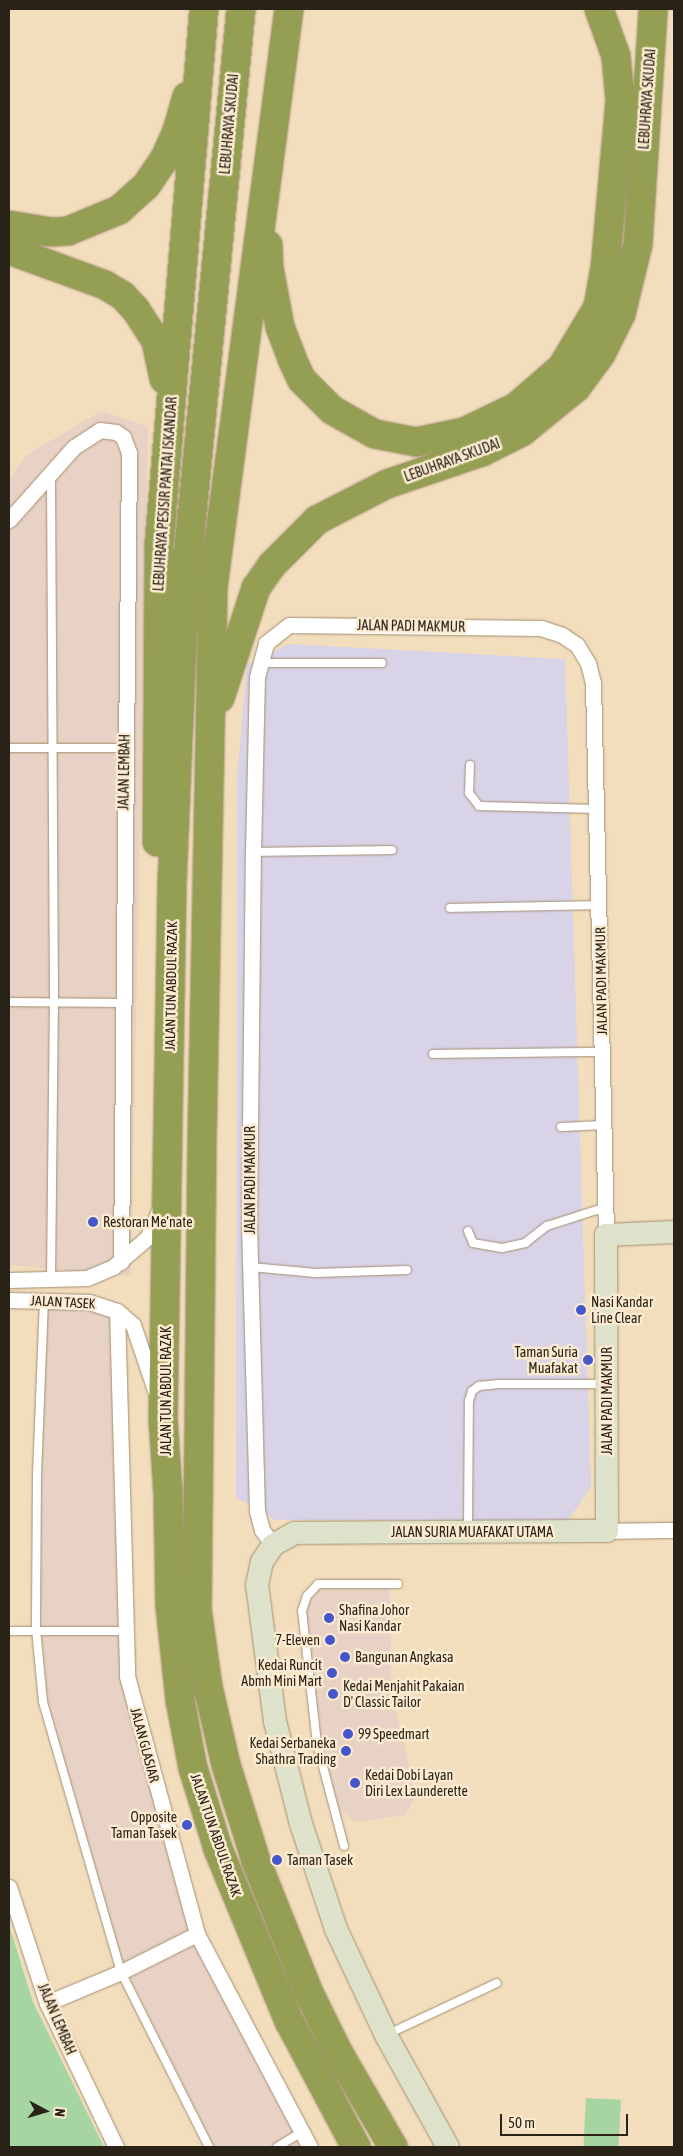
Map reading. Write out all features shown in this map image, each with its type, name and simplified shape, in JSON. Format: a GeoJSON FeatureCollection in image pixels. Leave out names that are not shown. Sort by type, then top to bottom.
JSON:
{"type":"FeatureCollection","features":[{"type":"Feature","properties":{"kind":"highway","name":"LEBUHRAYA PESISIR PANTAI ISKANDAR"},"geometry":{"type":"LineString","coordinates":[[172,980],[158,887],[155,709],[159,546],[204,9]]}},
{"type":"Feature","properties":{"kind":"highway","name":"LEBUHRAYA SKUDAI"},"geometry":{"type":"LineString","coordinates":[[184,598],[240,9]]}},
{"type":"Feature","properties":{"kind":"highway"},"geometry":{"type":"LineString","coordinates":[[211,762],[213,588],[289,9]]}},
{"type":"Feature","properties":{"kind":"highway"},"geometry":{"type":"LineString","coordinates":[[266,191],[269,268],[280,326],[302,380],[332,410],[375,434],[416,442],[464,432],[516,407],[562,367],[598,307],[605,269],[620,100],[616,56],[599,9]]}},
{"type":"Feature","properties":{"kind":"highway","name":"LEBUHRAYA SKUDAI"},"geometry":{"type":"LineString","coordinates":[[211,762],[218,708],[246,611],[256,588],[287,548],[317,520],[361,496],[482,452],[522,432],[576,388],[605,348],[622,314],[638,244],[653,9]]}},
{"type":"Feature","properties":{"kind":"highway"},"geometry":{"type":"LineString","coordinates":[[9,225],[51,232],[68,231],[119,210],[133,199],[155,173],[177,131],[202,40]]}},
{"type":"Feature","properties":{"kind":"highway"},"geometry":{"type":"LineString","coordinates":[[9,250],[105,285],[136,310],[156,341],[162,361],[169,428]]}},
{"type":"Feature","properties":{"kind":"highway","name":"JALAN TUN ABDUL RAZAK"},"geometry":{"type":"LineString","coordinates":[[184,598],[172,883],[172,980],[163,1418],[168,1494],[170,1606],[180,1700],[193,1768],[218,1849],[261,1956],[311,2065],[356,2147]]}},
{"type":"Feature","properties":{"kind":"highway","name":"JALAN TUN ABDUL RAZAK"},"geometry":{"type":"LineString","coordinates":[[211,762],[196,1514],[197,1609],[203,1653],[226,1765],[256,1861],[310,1995],[338,2052],[393,2147]]}},
{"type":"Feature","properties":{"kind":"street","name":"JALAN LEMBAH"},"geometry":{"type":"LineString","coordinates":[[9,520],[74,447],[100,430],[116,432],[126,443],[129,453],[124,748],[121,1262]]}},
{"type":"Feature","properties":{"kind":"street","name":"JALAN PADI MAKMUR"},"geometry":{"type":"LineString","coordinates":[[274,1545],[262,1530],[257,1511],[250,1267],[253,852],[259,663],[266,643],[290,624],[541,628],[562,635],[577,645],[588,663],[593,683],[600,906],[606,1207],[607,1384],[618,1531]]}},
{"type":"Feature","properties":{"kind":"street","name":"JALAN TASEK"},"geometry":{"type":"LineString","coordinates":[[9,1280],[87,1278],[121,1262],[147,1238],[156,1220],[167,1181]]}},
{"type":"Feature","properties":{"kind":"street"},"geometry":{"type":"LineString","coordinates":[[606,1234],[672,1232]]}},
{"type":"Feature","properties":{"kind":"street","name":"JALAN TASEK"},"geometry":{"type":"LineString","coordinates":[[9,1300],[89,1302],[117,1311],[133,1325],[163,1418]]}},
{"type":"Feature","properties":{"kind":"street","name":"JALAN GLASIAR"},"geometry":{"type":"LineString","coordinates":[[117,1311],[124,1631],[127,1676],[197,1934],[310,2147]]}},
{"type":"Feature","properties":{"kind":"street","name":"JALAN SURIA MUAFAKAT UTAMA"},"geometry":{"type":"LineString","coordinates":[[274,1545],[295,1533],[674,1530]]}},
{"type":"Feature","properties":{"kind":"street"},"geometry":{"type":"LineString","coordinates":[[274,1545],[262,1562],[257,1585],[275,1721],[301,1824],[336,1928],[386,2035],[448,2147]]}},
{"type":"Feature","properties":{"kind":"street","name":"JALAN LEMBAH"},"geometry":{"type":"LineString","coordinates":[[9,1887],[47,2003],[116,2147]]}},
{"type":"Feature","properties":{"kind":"street"},"geometry":{"type":"LineString","coordinates":[[47,2003],[121,1972],[197,1934]]}},
{"type":"Feature","properties":{"kind":"lane"},"geometry":{"type":"LineString","coordinates":[[51,471],[54,1002],[51,1280]]}},
{"type":"Feature","properties":{"kind":"lane"},"geometry":{"type":"LineString","coordinates":[[259,663],[382,663]]}},
{"type":"Feature","properties":{"kind":"lane"},"geometry":{"type":"LineString","coordinates":[[9,748],[124,748]]}},
{"type":"Feature","properties":{"kind":"lane"},"geometry":{"type":"LineString","coordinates":[[470,766],[469,793],[480,806],[597,809]]}},
{"type":"Feature","properties":{"kind":"lane"},"geometry":{"type":"LineString","coordinates":[[253,852],[392,850]]}},
{"type":"Feature","properties":{"kind":"lane"},"geometry":{"type":"LineString","coordinates":[[450,908],[600,906]]}},
{"type":"Feature","properties":{"kind":"lane"},"geometry":{"type":"LineString","coordinates":[[9,1002],[122,1003]]}},
{"type":"Feature","properties":{"kind":"lane"},"geometry":{"type":"LineString","coordinates":[[433,1054],[603,1052]]}},
{"type":"Feature","properties":{"kind":"lane"},"geometry":{"type":"LineString","coordinates":[[561,1127],[604,1125]]}},
{"type":"Feature","properties":{"kind":"lane"},"geometry":{"type":"LineString","coordinates":[[468,1231],[473,1243],[502,1248],[525,1243],[547,1226],[606,1207]]}},
{"type":"Feature","properties":{"kind":"lane"},"geometry":{"type":"LineString","coordinates":[[250,1267],[316,1273],[407,1270]]}},
{"type":"Feature","properties":{"kind":"lane"},"geometry":{"type":"LineString","coordinates":[[44,1300],[37,1475],[36,1629],[42,1702],[121,1972],[209,2147]]}},
{"type":"Feature","properties":{"kind":"lane"},"geometry":{"type":"LineString","coordinates":[[468,1532],[468,1401],[472,1392],[479,1386],[500,1384],[607,1384]]}},
{"type":"Feature","properties":{"kind":"lane"},"geometry":{"type":"LineString","coordinates":[[344,1846],[317,1744],[302,1610],[307,1596],[318,1584],[398,1584]]}},
{"type":"Feature","properties":{"kind":"lane"},"geometry":{"type":"LineString","coordinates":[[9,1631],[36,1629],[124,1631]]}},
{"type":"Feature","properties":{"kind":"lane"},"geometry":{"type":"LineString","coordinates":[[386,2035],[498,1982]]}},
{"type":"Feature","properties":{"kind":"lane"},"geometry":{"type":"LineString","coordinates":[[277,2147],[302,2132]]}},
{"type":"Feature","properties":{"kind":"shaded area"},"geometry":{"type":"Polygon","coordinates":[[[101,411],[148,427],[131,1276],[9,1265],[9,480],[25,456],[101,411]]]}},
{"type":"Feature","properties":{"kind":"shaded area"},"geometry":{"type":"Polygon","coordinates":[[[289,644],[565,659],[591,1487],[568,1520],[275,1520],[236,1497],[237,779],[247,665],[289,644]]]}},
{"type":"Feature","properties":{"kind":"shaded area"},"geometry":{"type":"Polygon","coordinates":[[[48,1307],[102,1310],[111,1314],[119,1638],[194,1943],[303,2147],[213,2147],[122,1963],[46,1702],[41,1625],[41,1472],[48,1307]]]}},
{"type":"Feature","properties":{"kind":"shaded area"},"geometry":{"type":"Polygon","coordinates":[[[318,1589],[390,1589],[391,1689],[416,1795],[405,1815],[355,1822],[339,1809],[321,1740],[307,1618],[307,1608],[318,1589]]]}},
{"type":"Feature","properties":{"kind":"green space"},"geometry":{"type":"Polygon","coordinates":[[[9,1925],[33,2002],[104,2147],[9,2147],[9,1925]]]}},
{"type":"Feature","properties":{"kind":"green space"},"geometry":{"type":"Polygon","coordinates":[[[586,2098],[621,2100],[618,2147],[583,2147],[586,2098]]]}},
{"type":"Feature","properties":{"kind":"place","name":"Restoran Me’nate"},"geometry":{"type":"Point","coordinates":[93,1222]}},
{"type":"Feature","properties":{"kind":"place","name":"Nasi Kandar Line Clear"},"geometry":{"type":"Point","coordinates":[581,1310]}},
{"type":"Feature","properties":{"kind":"place","name":"Taman Suria Muafakat"},"geometry":{"type":"Point","coordinates":[588,1360]}},
{"type":"Feature","properties":{"kind":"place","name":"Shafina Johor Nasi Kandar"},"geometry":{"type":"Point","coordinates":[329,1618]}},
{"type":"Feature","properties":{"kind":"place","name":"7-Eleven"},"geometry":{"type":"Point","coordinates":[330,1640]}},
{"type":"Feature","properties":{"kind":"place","name":"Bangunan Angkasa"},"geometry":{"type":"Point","coordinates":[345,1657]}},
{"type":"Feature","properties":{"kind":"place","name":"Kedai Runcit Abmh Mini Mart"},"geometry":{"type":"Point","coordinates":[332,1673]}},
{"type":"Feature","properties":{"kind":"place","name":"Kedai Menjahit Pakaian D' Classic Tailor"},"geometry":{"type":"Point","coordinates":[333,1694]}},
{"type":"Feature","properties":{"kind":"place","name":"99 Speedmart"},"geometry":{"type":"Point","coordinates":[348,1734]}},
{"type":"Feature","properties":{"kind":"place","name":"Kedai Serbaneka Shathra Trading"},"geometry":{"type":"Point","coordinates":[346,1751]}},
{"type":"Feature","properties":{"kind":"place","name":"Kedai Dobi Layan Diri Lex Launderette"},"geometry":{"type":"Point","coordinates":[355,1783]}},
{"type":"Feature","properties":{"kind":"place","name":"Opposite Taman Tasek"},"geometry":{"type":"Point","coordinates":[187,1825]}},
{"type":"Feature","properties":{"kind":"place","name":"Taman Tasek"},"geometry":{"type":"Point","coordinates":[277,1860]}}]}
